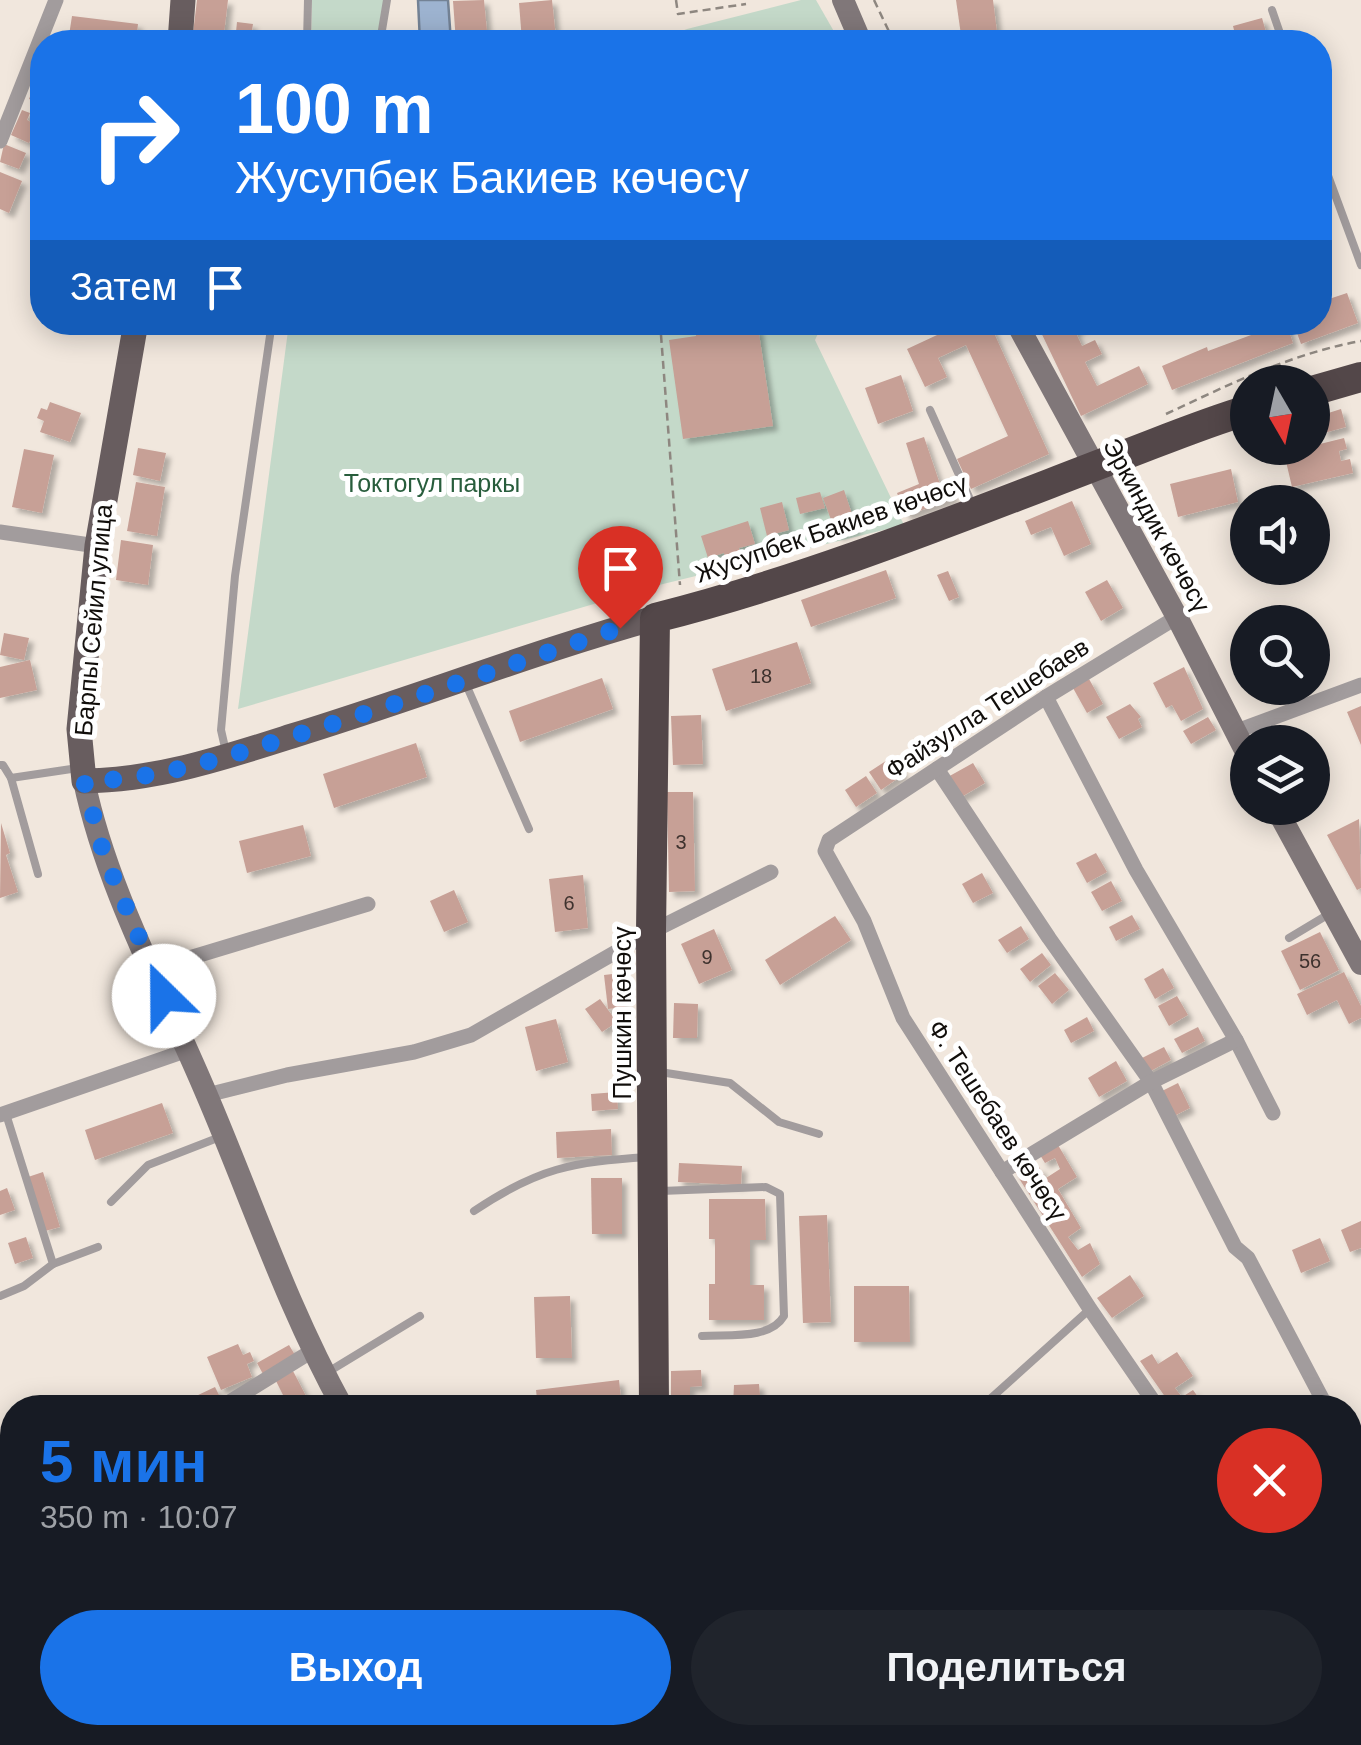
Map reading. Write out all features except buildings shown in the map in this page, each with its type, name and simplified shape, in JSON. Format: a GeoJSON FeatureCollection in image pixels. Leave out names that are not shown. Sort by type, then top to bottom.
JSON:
{"type":"FeatureCollection","features":[{"type":"Feature","properties":{"kind":"highway"},"geometry":{"type":"LineString","coordinates":[[1330,386],[1361,377]]}},
{"type":"Feature","properties":{"kind":"highway","name":"Жусупбек Бакиев көчөсү"},"geometry":{"type":"LineString","coordinates":[[669,614],[791,577],[1230,416]]}},
{"type":"Feature","properties":{"kind":"highway","name":"Пушкин көчөсү"},"geometry":{"type":"LineString","coordinates":[[654,1395],[651,932],[669,614]]}},
{"type":"Feature","properties":{"kind":"main road"},"geometry":{"type":"LineString","coordinates":[[181,30],[183,0]]}},
{"type":"Feature","properties":{"kind":"main road"},"geometry":{"type":"LineString","coordinates":[[843,0],[857,30]]}},
{"type":"Feature","properties":{"kind":"main road","name":"Барпы Сейил улица"},"geometry":{"type":"LineString","coordinates":[[134,335],[97,546],[79,729],[83,774],[104,855],[312,1351],[335,1395]]}},
{"type":"Feature","properties":{"kind":"main road","name":"Эркиндик көчөсү"},"geometry":{"type":"LineString","coordinates":[[1023,335],[1178,617],[1231,725]]}},
{"type":"Feature","properties":{"kind":"main road","name":"Жусупбек Бакиев көчөсү"},"geometry":{"type":"LineString","coordinates":[[83,774],[147,777],[227,756],[669,614]]}},
{"type":"Feature","properties":{"kind":"main road"},"geometry":{"type":"LineString","coordinates":[[1285,825],[1361,964]]}},
{"type":"Feature","properties":{"kind":"street"},"geometry":{"type":"LineString","coordinates":[[44,30],[56,0]]}},
{"type":"Feature","properties":{"kind":"street"},"geometry":{"type":"LineString","coordinates":[[0,141],[30,65]]}},
{"type":"Feature","properties":{"kind":"street"},"geometry":{"type":"LineString","coordinates":[[0,532],[97,546]]}},
{"type":"Feature","properties":{"kind":"street","name":"Файзулла Тешебаев"},"geometry":{"type":"LineString","coordinates":[[826,844],[1046,697],[1178,617]]}},
{"type":"Feature","properties":{"kind":"street"},"geometry":{"type":"LineString","coordinates":[[1253,725],[1361,685]]}},
{"type":"Feature","properties":{"kind":"street"},"geometry":{"type":"LineString","coordinates":[[1046,697],[1136,870],[1274,1112]]}},
{"type":"Feature","properties":{"kind":"street"},"geometry":{"type":"LineString","coordinates":[[936,769],[1151,1082],[1236,1247],[1248,1258],[1320,1395]]}},
{"type":"Feature","properties":{"kind":"street","name":"Ф. Тешебаев көчөсү"},"geometry":{"type":"LineString","coordinates":[[826,844],[826,857],[864,921],[903,1018],[1149,1395]]}},
{"type":"Feature","properties":{"kind":"street"},"geometry":{"type":"LineString","coordinates":[[207,1095],[287,1075],[414,1052],[471,1035],[651,932],[771,872]]}},
{"type":"Feature","properties":{"kind":"street"},"geometry":{"type":"LineString","coordinates":[[153,970],[368,904]]}},
{"type":"Feature","properties":{"kind":"street"},"geometry":{"type":"LineString","coordinates":[[1002,1172],[1151,1082],[1236,1040]]}},
{"type":"Feature","properties":{"kind":"street"},"geometry":{"type":"LineString","coordinates":[[3,1114],[188,1050]]}},
{"type":"Feature","properties":{"kind":"street"},"geometry":{"type":"LineString","coordinates":[[241,1395],[312,1351]]}},
{"type":"Feature","properties":{"kind":"lane"},"geometry":{"type":"LineString","coordinates":[[307,30],[308,0]]}},
{"type":"Feature","properties":{"kind":"lane"},"geometry":{"type":"LineString","coordinates":[[382,30],[387,0]]}},
{"type":"Feature","properties":{"kind":"lane"},"geometry":{"type":"LineString","coordinates":[[1272,10],[1278,30]]}},
{"type":"Feature","properties":{"kind":"lane"},"geometry":{"type":"LineString","coordinates":[[1332,186],[1361,265]]}},
{"type":"Feature","properties":{"kind":"lane"},"geometry":{"type":"LineString","coordinates":[[227,756],[222,730],[235,576],[270,335]]}},
{"type":"Feature","properties":{"kind":"lane"},"geometry":{"type":"LineString","coordinates":[[930,410],[976,511]]}},
{"type":"Feature","properties":{"kind":"lane"},"geometry":{"type":"LineString","coordinates":[[464,680],[529,829]]}},
{"type":"Feature","properties":{"kind":"lane"},"geometry":{"type":"LineString","coordinates":[[0,766],[11,778],[38,874]]}},
{"type":"Feature","properties":{"kind":"lane"},"geometry":{"type":"LineString","coordinates":[[11,778],[83,774]]}},
{"type":"Feature","properties":{"kind":"lane"},"geometry":{"type":"LineString","coordinates":[[1288,938],[1332,912]]}},
{"type":"Feature","properties":{"kind":"lane"},"geometry":{"type":"LineString","coordinates":[[652,1070],[730,1083],[779,1122],[819,1134]]}},
{"type":"Feature","properties":{"kind":"lane"},"geometry":{"type":"LineString","coordinates":[[3,1114],[53,1264]]}},
{"type":"Feature","properties":{"kind":"lane"},"geometry":{"type":"LineString","coordinates":[[110,1202],[148,1164],[224,1136]]}},
{"type":"Feature","properties":{"kind":"lane"},"geometry":{"type":"LineString","coordinates":[[474,1211],[549,1170],[576,1163],[652,1157]]}},
{"type":"Feature","properties":{"kind":"lane"},"geometry":{"type":"LineString","coordinates":[[652,1191],[766,1187],[780,1194],[784,1316],[781,1322],[771,1331],[702,1336]]}},
{"type":"Feature","properties":{"kind":"lane"},"geometry":{"type":"LineString","coordinates":[[0,1296],[24,1286],[53,1264],[98,1247]]}},
{"type":"Feature","properties":{"kind":"lane"},"geometry":{"type":"LineString","coordinates":[[994,1395],[1090,1309]]}},
{"type":"Feature","properties":{"kind":"lane"},"geometry":{"type":"LineString","coordinates":[[324,1375],[420,1316]]}},
{"type":"Feature","properties":{"kind":"path"},"geometry":{"type":"LineString","coordinates":[[676,0],[678,14],[746,4]]}},
{"type":"Feature","properties":{"kind":"path"},"geometry":{"type":"LineString","coordinates":[[874,0],[888,30]]}},
{"type":"Feature","properties":{"kind":"path"},"geometry":{"type":"LineString","coordinates":[[660,335],[669,614]]}},
{"type":"Feature","properties":{"kind":"path"},"geometry":{"type":"LineString","coordinates":[[1159,416],[1241,379],[1338,345],[1361,341]]}},
{"type":"Feature","properties":{"kind":"green space"},"geometry":{"type":"Polygon","coordinates":[[[312,0],[387,0],[385,30],[311,30],[312,0]]]}},
{"type":"Feature","properties":{"kind":"green space"},"geometry":{"type":"Polygon","coordinates":[[[801,0],[816,0],[833,30],[684,30],[801,0]]]}},
{"type":"Feature","properties":{"kind":"green space","name":"Токтогул паркы"},"geometry":{"type":"Polygon","coordinates":[[[287,335],[817,335],[815,340],[904,525],[655,586],[238,709],[287,335]]]}},
{"type":"Feature","properties":{"kind":"water"},"geometry":{"type":"Polygon","coordinates":[[[418,0],[448,0],[450,30],[419,30],[418,0]]]}},
{"type":"Feature","properties":{"kind":"route"},"geometry":{"type":"LineString","coordinates":[[164,996],[104,855],[84,781],[136,779],[180,770],[358,716],[620,628]]}}]}
